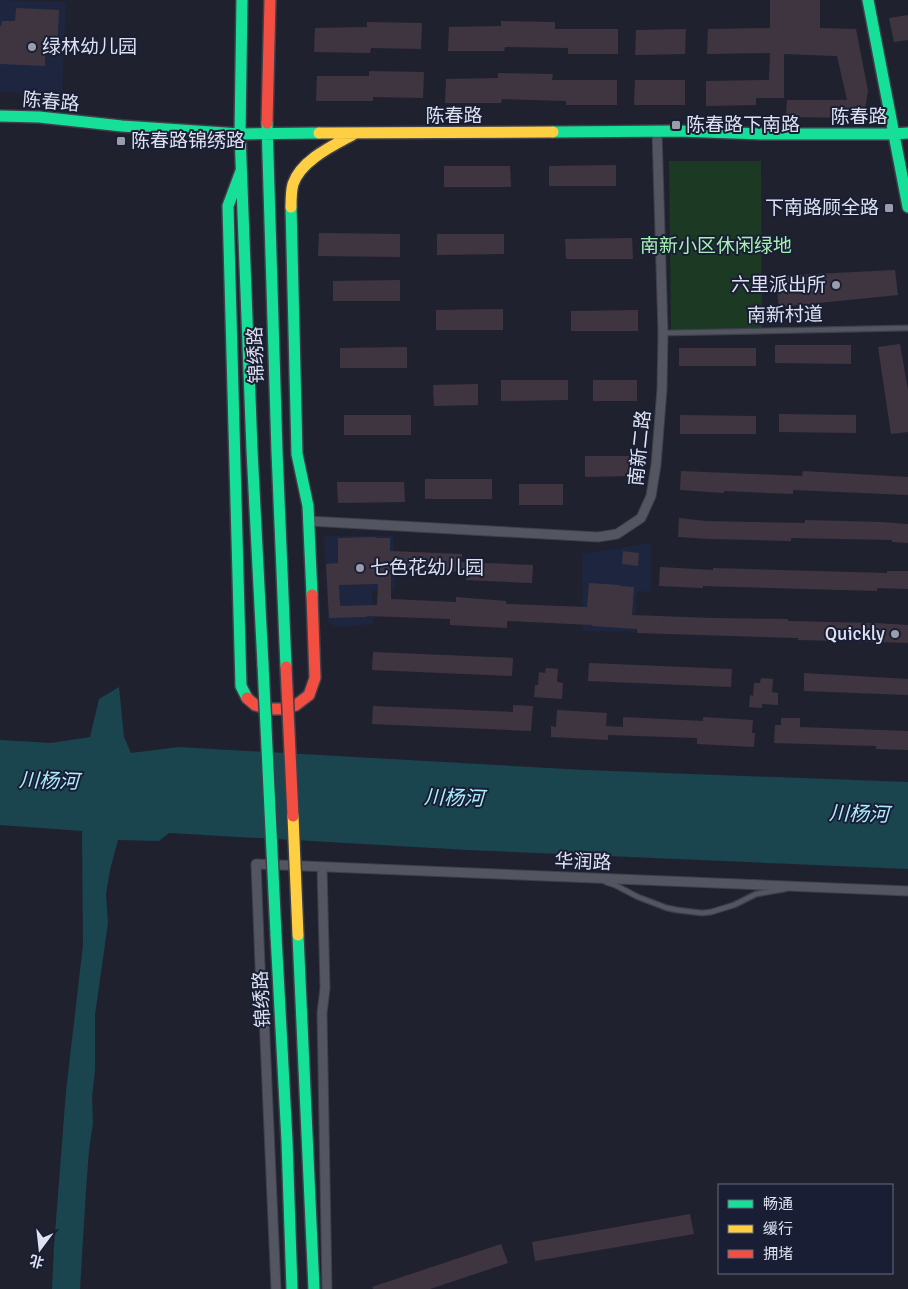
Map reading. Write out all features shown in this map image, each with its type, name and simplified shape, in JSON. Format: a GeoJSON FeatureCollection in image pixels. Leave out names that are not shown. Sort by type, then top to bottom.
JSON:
{"type":"FeatureCollection","features":[{"type":"Feature","properties":{"kind":"main road","name":"锦绣路"},"geometry":{"type":"LineString","coordinates":[[242,0],[241,171],[262,665],[287,1141],[292,1289]]}},
{"type":"Feature","properties":{"kind":"main road","name":"锦绣路"},"geometry":{"type":"LineString","coordinates":[[270,0],[267,134],[276,442],[314,1289]]}},
{"type":"Feature","properties":{"kind":"main road"},"geometry":{"type":"LineString","coordinates":[[868,0],[908,207]]}},
{"type":"Feature","properties":{"kind":"main road","name":"陈春路"},"geometry":{"type":"LineString","coordinates":[[0,116],[39,117],[122,126],[240,134],[908,133]]}},
{"type":"Feature","properties":{"kind":"main road","name":"锦绣路"},"geometry":{"type":"LineString","coordinates":[[241,171],[228,206],[241,686],[246,697],[255,705],[269,709],[285,709],[296,705],[309,695],[315,678],[308,506],[297,454],[291,199],[295,179],[306,164],[354,134]]}},
{"type":"Feature","properties":{"kind":"street","name":"南新二路"},"geometry":{"type":"LineString","coordinates":[[309,522],[598,537],[617,534],[641,518],[651,496],[656,465],[662,389],[663,333],[657,132]]}},
{"type":"Feature","properties":{"kind":"street","name":"华润路"},"geometry":{"type":"LineString","coordinates":[[276,1289],[264,1016],[260,991],[256,864],[908,891]]}},
{"type":"Feature","properties":{"kind":"street"},"geometry":{"type":"LineString","coordinates":[[322,868],[325,988],[322,1013],[327,1289]]}},
{"type":"Feature","properties":{"kind":"lane","name":"南新村道"},"geometry":{"type":"LineString","coordinates":[[663,333],[908,328]]}},
{"type":"Feature","properties":{"kind":"lane"},"geometry":{"type":"LineString","coordinates":[[595,878],[615,884],[638,897],[667,908],[702,913],[734,905],[756,894],[800,887]]}},
{"type":"Feature","properties":{"kind":"shaded area","name":"绿林幼儿园"},"geometry":{"type":"Polygon","coordinates":[[[0,0],[66,2],[62,96],[0,92],[0,0]]]}},
{"type":"Feature","properties":{"kind":"shaded area","name":"七色花幼儿园"},"geometry":{"type":"Polygon","coordinates":[[[324,536],[393,536],[395,589],[372,592],[373,624],[336,627],[328,622],[324,536]]]}},
{"type":"Feature","properties":{"kind":"shaded area"},"geometry":{"type":"Polygon","coordinates":[[[651,543],[651,591],[637,592],[635,632],[583,631],[582,554],[651,543]]]}},
{"type":"Feature","properties":{"kind":"green space","name":"南新小区休闲绿地"},"geometry":{"type":"Polygon","coordinates":[[[669,161],[761,161],[762,330],[671,331],[669,161]]]}},
{"type":"Feature","properties":{"kind":"water","name":"川杨河"},"geometry":{"type":"Polygon","coordinates":[[[119,687],[124,737],[131,753],[178,747],[585,770],[908,782],[908,869],[468,850],[169,833],[159,841],[118,840],[106,894],[108,923],[95,1015],[93,1123],[89,1150],[80,1289],[52,1289],[66,1091],[83,945],[82,831],[0,825],[0,740],[51,743],[90,737],[99,699],[119,687]]]}},
{"type":"Feature","properties":{"kind":"building"},"geometry":{"type":"Polygon","coordinates":[[[770,0],[820,0],[820,28],[856,29],[868,91],[865,109],[858,118],[786,117],[787,100],[847,100],[837,56],[784,54],[784,98],[756,98],[756,105],[706,106],[706,81],[769,80],[770,53],[707,54],[708,29],[770,28],[770,0]]]}},
{"type":"Feature","properties":{"kind":"building"},"geometry":{"type":"Polygon","coordinates":[[[16,8],[59,10],[57,55],[45,54],[45,66],[0,64],[0,26],[2,21],[15,21],[16,8]]]}},
{"type":"Feature","properties":{"kind":"building"},"geometry":{"type":"Polygon","coordinates":[[[908,15],[908,40],[894,42],[889,18],[908,15]]]}},
{"type":"Feature","properties":{"kind":"building"},"geometry":{"type":"Polygon","coordinates":[[[501,21],[555,22],[555,29],[618,29],[618,54],[568,54],[568,48],[505,47],[504,51],[448,51],[449,27],[501,26],[501,21]]]}},
{"type":"Feature","properties":{"kind":"building"},"geometry":{"type":"Polygon","coordinates":[[[367,22],[422,23],[421,49],[371,48],[370,53],[314,52],[315,28],[367,27],[367,22]]]}},
{"type":"Feature","properties":{"kind":"building"},"geometry":{"type":"Polygon","coordinates":[[[686,29],[685,54],[635,55],[636,30],[686,29]]]}},
{"type":"Feature","properties":{"kind":"building"},"geometry":{"type":"Polygon","coordinates":[[[369,71],[424,72],[423,98],[373,97],[373,101],[316,101],[317,76],[369,76],[369,71]]]}},
{"type":"Feature","properties":{"kind":"building"},"geometry":{"type":"Polygon","coordinates":[[[498,73],[553,74],[552,80],[617,80],[617,105],[566,105],[566,101],[502,99],[501,103],[445,103],[446,79],[498,78],[498,73]]]}},
{"type":"Feature","properties":{"kind":"building"},"geometry":{"type":"Polygon","coordinates":[[[635,80],[685,80],[685,105],[634,105],[635,80]]]}},
{"type":"Feature","properties":{"kind":"building"},"geometry":{"type":"Polygon","coordinates":[[[616,165],[616,186],[549,186],[549,166],[616,165]]]}},
{"type":"Feature","properties":{"kind":"building"},"geometry":{"type":"Polygon","coordinates":[[[444,166],[510,166],[511,187],[444,187],[444,166]]]}},
{"type":"Feature","properties":{"kind":"building"},"geometry":{"type":"Polygon","coordinates":[[[319,233],[400,234],[400,257],[318,256],[319,233]]]}},
{"type":"Feature","properties":{"kind":"building"},"geometry":{"type":"Polygon","coordinates":[[[437,234],[504,234],[504,254],[437,255],[437,234]]]}},
{"type":"Feature","properties":{"kind":"building"},"geometry":{"type":"Polygon","coordinates":[[[632,238],[633,259],[566,259],[565,239],[632,238]]]}},
{"type":"Feature","properties":{"kind":"building","name":"六里派出所"},"geometry":{"type":"Polygon","coordinates":[[[895,270],[898,295],[779,307],[775,276],[895,270]]]}},
{"type":"Feature","properties":{"kind":"building"},"geometry":{"type":"Polygon","coordinates":[[[400,280],[400,301],[333,301],[333,281],[400,280]]]}},
{"type":"Feature","properties":{"kind":"building"},"geometry":{"type":"Polygon","coordinates":[[[503,309],[503,330],[436,330],[436,310],[503,309]]]}},
{"type":"Feature","properties":{"kind":"building"},"geometry":{"type":"Polygon","coordinates":[[[638,310],[638,331],[571,331],[571,311],[638,310]]]}},
{"type":"Feature","properties":{"kind":"building"},"geometry":{"type":"Polygon","coordinates":[[[900,344],[908,390],[908,432],[891,434],[878,347],[900,344]]]}},
{"type":"Feature","properties":{"kind":"building"},"geometry":{"type":"Polygon","coordinates":[[[775,345],[851,345],[851,364],[775,363],[775,345]]]}},
{"type":"Feature","properties":{"kind":"building"},"geometry":{"type":"Polygon","coordinates":[[[407,347],[407,368],[340,368],[340,348],[407,347]]]}},
{"type":"Feature","properties":{"kind":"building"},"geometry":{"type":"Polygon","coordinates":[[[679,348],[756,348],[756,366],[679,366],[679,348]]]}},
{"type":"Feature","properties":{"kind":"building"},"geometry":{"type":"Polygon","coordinates":[[[501,380],[568,380],[568,400],[501,401],[501,380]]]}},
{"type":"Feature","properties":{"kind":"building"},"geometry":{"type":"Polygon","coordinates":[[[593,380],[637,380],[637,401],[593,401],[593,380]]]}},
{"type":"Feature","properties":{"kind":"building"},"geometry":{"type":"Polygon","coordinates":[[[478,384],[478,405],[434,406],[433,385],[478,384]]]}},
{"type":"Feature","properties":{"kind":"building"},"geometry":{"type":"Polygon","coordinates":[[[779,414],[856,415],[856,433],[779,432],[779,414]]]}},
{"type":"Feature","properties":{"kind":"building"},"geometry":{"type":"Polygon","coordinates":[[[344,415],[411,415],[411,435],[344,435],[344,415]]]}},
{"type":"Feature","properties":{"kind":"building"},"geometry":{"type":"Polygon","coordinates":[[[680,415],[756,416],[756,434],[680,434],[680,415]]]}},
{"type":"Feature","properties":{"kind":"building"},"geometry":{"type":"Polygon","coordinates":[[[585,456],[629,456],[629,476],[585,477],[585,456]]]}},
{"type":"Feature","properties":{"kind":"building"},"geometry":{"type":"Polygon","coordinates":[[[681,471],[802,476],[803,471],[908,477],[908,495],[793,490],[793,494],[680,490],[681,471]]]}},
{"type":"Feature","properties":{"kind":"building"},"geometry":{"type":"Polygon","coordinates":[[[425,479],[492,479],[492,499],[425,499],[425,479]]]}},
{"type":"Feature","properties":{"kind":"building"},"geometry":{"type":"Polygon","coordinates":[[[337,482],[404,482],[405,502],[338,503],[337,482]]]}},
{"type":"Feature","properties":{"kind":"building"},"geometry":{"type":"Polygon","coordinates":[[[519,484],[563,484],[563,505],[519,505],[519,484]]]}},
{"type":"Feature","properties":{"kind":"building"},"geometry":{"type":"Polygon","coordinates":[[[679,518],[706,521],[805,523],[805,520],[908,524],[908,543],[892,542],[892,540],[791,538],[791,541],[678,537],[679,518]]]}},
{"type":"Feature","properties":{"kind":"building"},"geometry":{"type":"Polygon","coordinates":[[[338,538],[390,538],[390,551],[462,554],[461,562],[533,565],[532,583],[466,580],[467,572],[391,569],[391,599],[456,602],[456,597],[506,601],[506,604],[587,607],[589,583],[620,585],[634,587],[632,615],[788,619],[788,621],[908,625],[908,643],[637,633],[637,629],[507,621],[507,628],[450,625],[450,619],[367,616],[329,618],[326,564],[338,563],[338,538]],[[378,584],[339,585],[340,606],[377,605],[378,584]]]}},
{"type":"Feature","properties":{"kind":"building"},"geometry":{"type":"Polygon","coordinates":[[[623,551],[639,553],[638,566],[622,564],[623,551]]]}},
{"type":"Feature","properties":{"kind":"building"},"geometry":{"type":"Polygon","coordinates":[[[660,567],[713,570],[713,568],[887,573],[887,571],[908,571],[908,589],[877,588],[877,591],[659,586],[660,567]]]}},
{"type":"Feature","properties":{"kind":"building"},"geometry":{"type":"Polygon","coordinates":[[[373,652],[513,658],[512,676],[372,670],[373,652]]]}},
{"type":"Feature","properties":{"kind":"building"},"geometry":{"type":"Polygon","coordinates":[[[589,663],[732,669],[731,687],[588,681],[589,663]]]}},
{"type":"Feature","properties":{"kind":"building"},"geometry":{"type":"Polygon","coordinates":[[[546,668],[558,669],[557,682],[563,683],[562,699],[534,697],[535,685],[538,685],[539,672],[545,673],[546,668]]]}},
{"type":"Feature","properties":{"kind":"building"},"geometry":{"type":"Polygon","coordinates":[[[804,673],[908,679],[908,695],[804,691],[804,673]]]}},
{"type":"Feature","properties":{"kind":"building"},"geometry":{"type":"Polygon","coordinates":[[[761,678],[773,679],[772,692],[778,693],[778,705],[762,704],[762,708],[749,707],[750,695],[753,696],[754,683],[760,683],[761,678]]]}},
{"type":"Feature","properties":{"kind":"building"},"geometry":{"type":"Polygon","coordinates":[[[513,705],[533,706],[531,731],[372,724],[373,706],[513,712],[513,705]]]}},
{"type":"Feature","properties":{"kind":"building"},"geometry":{"type":"Polygon","coordinates":[[[557,710],[607,713],[606,726],[623,727],[623,717],[703,721],[703,717],[753,720],[752,733],[755,733],[754,747],[697,744],[697,738],[608,735],[608,740],[551,737],[551,726],[556,727],[557,710]]]}},
{"type":"Feature","properties":{"kind":"building"},"geometry":{"type":"Polygon","coordinates":[[[781,718],[800,718],[800,727],[908,731],[908,750],[876,749],[876,746],[774,743],[775,725],[781,725],[781,718]]]}},
{"type":"Feature","properties":{"kind":"building"},"geometry":{"type":"Polygon","coordinates":[[[690,1214],[694,1234],[535,1261],[532,1242],[690,1214]]]}},
{"type":"Feature","properties":{"kind":"building"},"geometry":{"type":"Polygon","coordinates":[[[501,1244],[508,1263],[430,1289],[373,1289],[372,1287],[501,1244]]]}},
{"type":"Feature","properties":{"kind":"traffic: fast"},"geometry":{"type":"LineString","coordinates":[[242,0],[240,134],[252,450],[263,665]]}},
{"type":"Feature","properties":{"kind":"traffic: fast"},"geometry":{"type":"LineString","coordinates":[[868,0],[908,207]]}},
{"type":"Feature","properties":{"kind":"traffic: fast"},"geometry":{"type":"LineString","coordinates":[[0,116],[39,117],[122,126],[240,134],[319,133]]}},
{"type":"Feature","properties":{"kind":"traffic: fast"},"geometry":{"type":"LineString","coordinates":[[267,123],[286,667]]}},
{"type":"Feature","properties":{"kind":"traffic: fast"},"geometry":{"type":"LineString","coordinates":[[553,132],[908,133]]}},
{"type":"Feature","properties":{"kind":"traffic: fast"},"geometry":{"type":"LineString","coordinates":[[241,171],[228,206],[241,686],[247,698]]}},
{"type":"Feature","properties":{"kind":"traffic: fast"},"geometry":{"type":"LineString","coordinates":[[291,207],[297,454],[308,506],[312,595]]}},
{"type":"Feature","properties":{"kind":"traffic: fast"},"geometry":{"type":"LineString","coordinates":[[263,665],[276,935]]}},
{"type":"Feature","properties":{"kind":"traffic: fast"},"geometry":{"type":"LineString","coordinates":[[276,935],[287,1141],[292,1289]]}},
{"type":"Feature","properties":{"kind":"traffic: fast"},"geometry":{"type":"LineString","coordinates":[[298,935],[314,1289]]}},
{"type":"Feature","properties":{"kind":"traffic: slow"},"geometry":{"type":"LineString","coordinates":[[319,133],[553,132]]}},
{"type":"Feature","properties":{"kind":"traffic: slow"},"geometry":{"type":"LineString","coordinates":[[291,207],[293,184],[303,168],[319,154],[354,134]]}},
{"type":"Feature","properties":{"kind":"traffic: slow"},"geometry":{"type":"LineString","coordinates":[[293,816],[298,935]]}},
{"type":"Feature","properties":{"kind":"traffic: jam"},"geometry":{"type":"LineString","coordinates":[[267,123],[270,0]]}},
{"type":"Feature","properties":{"kind":"traffic: jam"},"geometry":{"type":"LineString","coordinates":[[247,698],[255,705],[269,709],[285,709],[296,705],[309,695],[315,678],[312,595]]}},
{"type":"Feature","properties":{"kind":"traffic: jam"},"geometry":{"type":"LineString","coordinates":[[286,667],[293,816]]}},
{"type":"Feature","properties":{"kind":"place","name":"绿林幼儿园"},"geometry":{"type":"Point","coordinates":[32,47]}},
{"type":"Feature","properties":{"kind":"place","name":"陈春路下南路"},"geometry":{"type":"Point","coordinates":[676,125]}},
{"type":"Feature","properties":{"kind":"place","name":"陈春路锦绣路"},"geometry":{"type":"Point","coordinates":[121,141]}},
{"type":"Feature","properties":{"kind":"place","name":"下南路顾全路"},"geometry":{"type":"Point","coordinates":[889,208]}},
{"type":"Feature","properties":{"kind":"place","name":"六里派出所"},"geometry":{"type":"Point","coordinates":[836,285]}},
{"type":"Feature","properties":{"kind":"place","name":"七色花幼儿园"},"geometry":{"type":"Point","coordinates":[360,568]}},
{"type":"Feature","properties":{"kind":"place","name":"Quickly"},"geometry":{"type":"Point","coordinates":[895,634]}}]}
